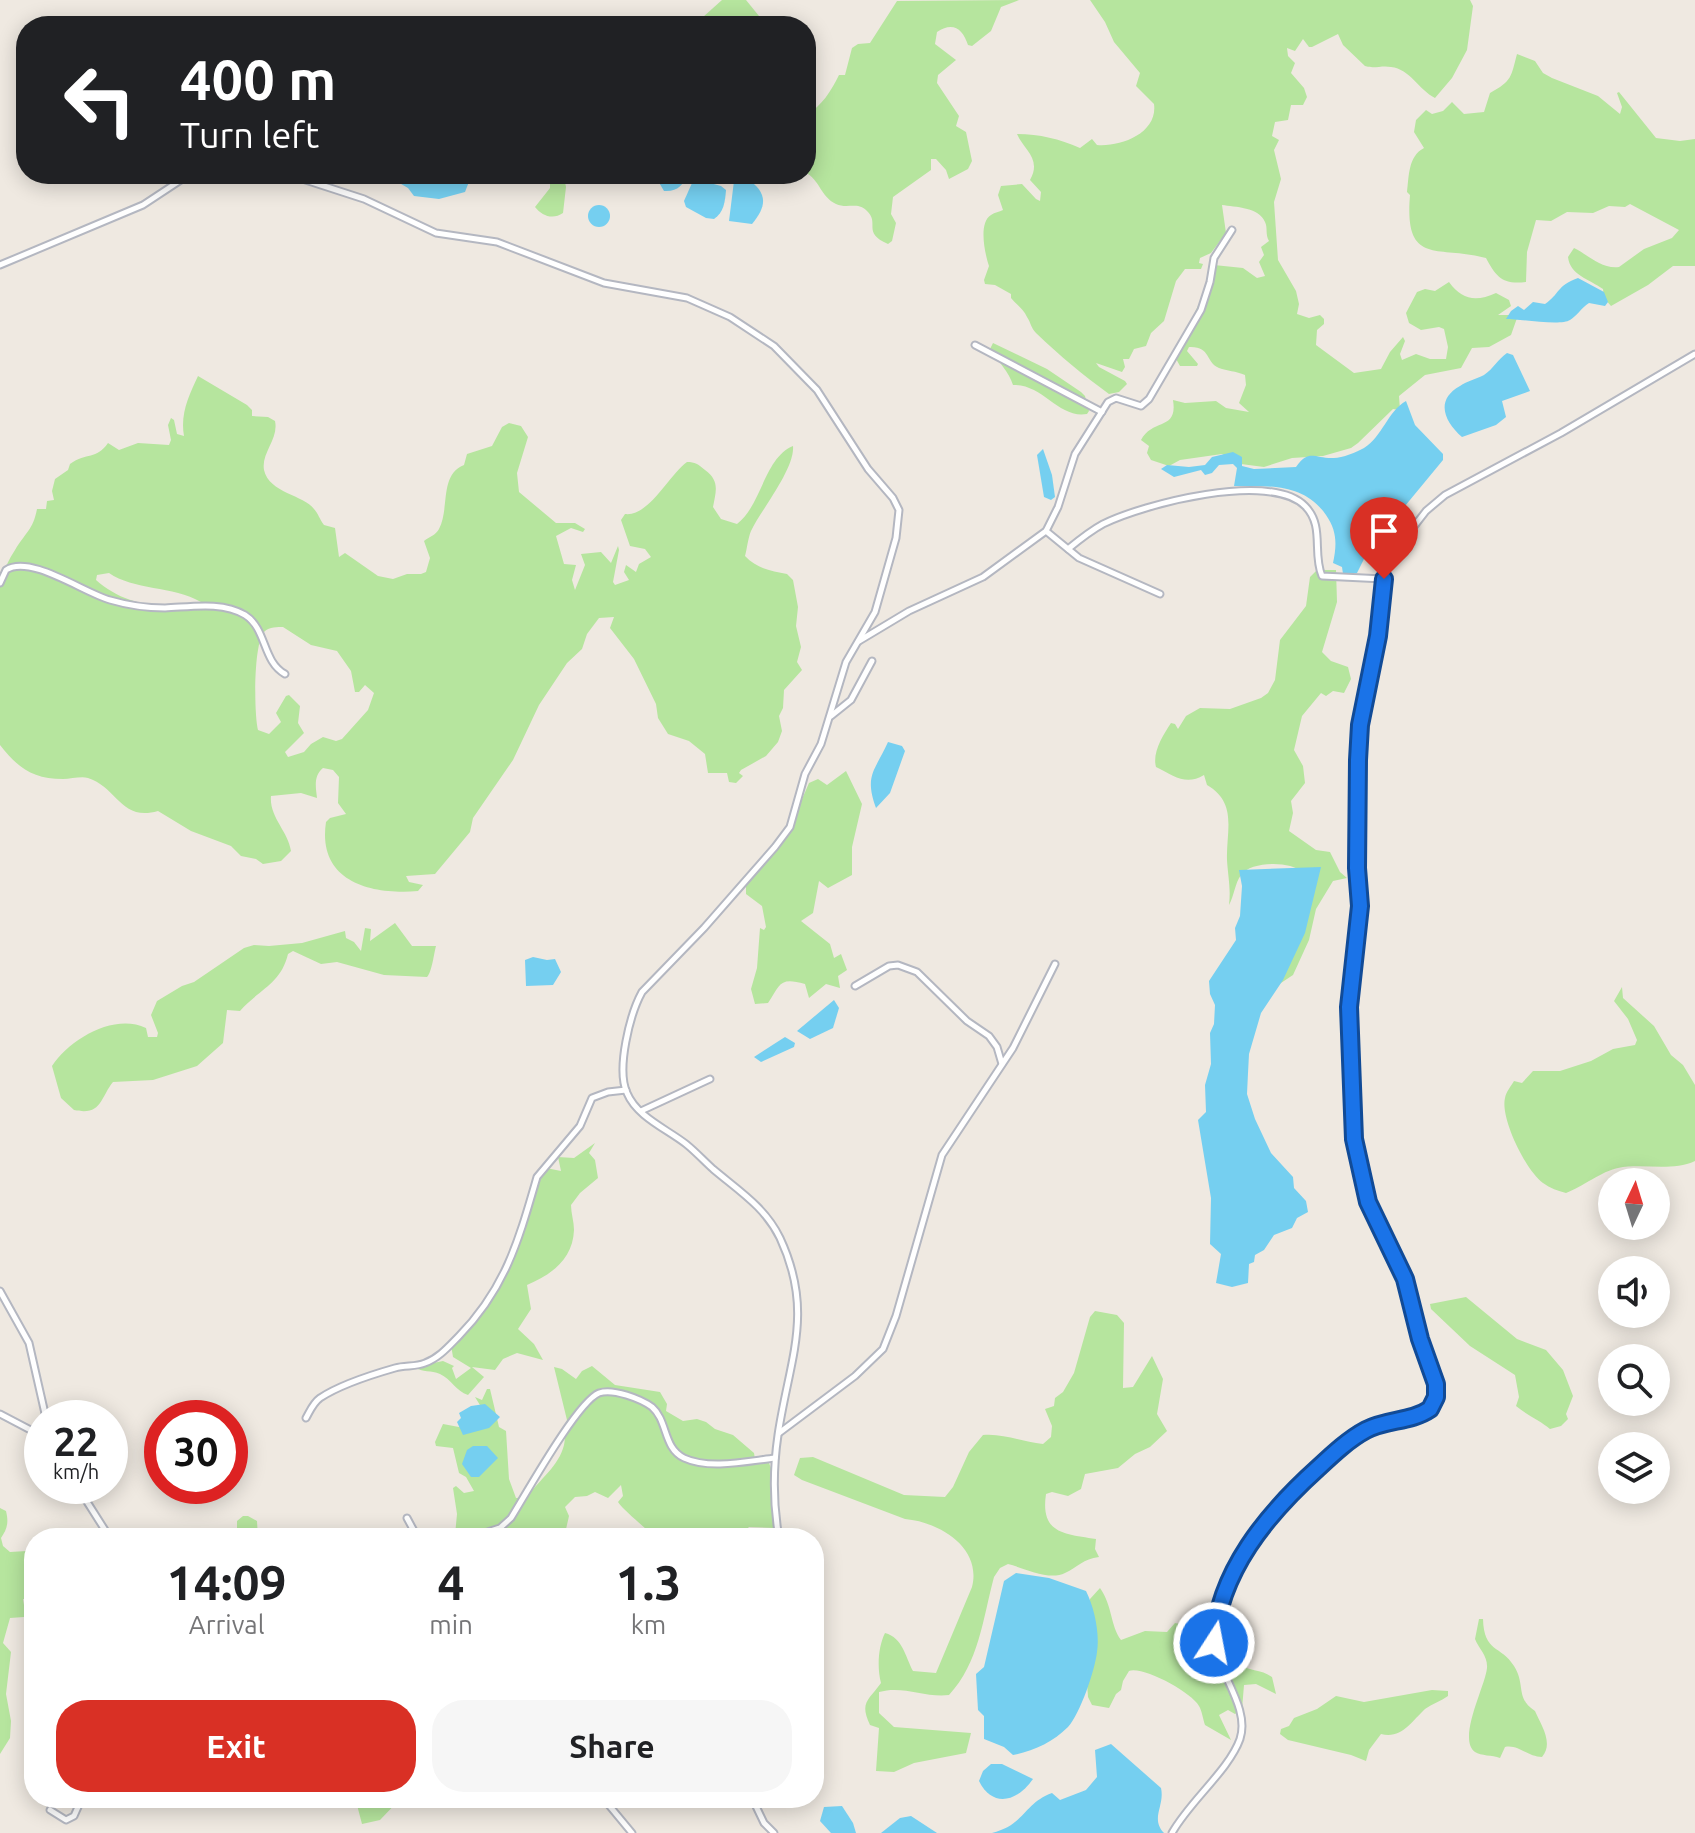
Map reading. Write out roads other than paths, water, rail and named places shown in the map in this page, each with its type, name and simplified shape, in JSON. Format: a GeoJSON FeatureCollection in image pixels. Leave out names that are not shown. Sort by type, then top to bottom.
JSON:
{"type":"FeatureCollection","features":[{"type":"Feature","properties":{"kind":"street"},"geometry":{"type":"LineString","coordinates":[[0,265],[143,205],[175,184]]}},
{"type":"Feature","properties":{"kind":"street"},"geometry":{"type":"LineString","coordinates":[[318,184],[364,199],[436,233],[497,242],[604,283],[697,301],[730,317],[774,346],[817,390],[868,469],[893,498],[899,510],[896,538],[875,612],[843,671],[821,744],[805,774],[790,827],[704,928],[642,992],[635,1005],[624,1057],[626,1090],[641,1111],[686,1144],[757,1205],[768,1217],[787,1256],[799,1308],[798,1333],[775,1458],[774,1494],[778,1528]]}},
{"type":"Feature","properties":{"kind":"street"},"geometry":{"type":"LineString","coordinates":[[857,642],[909,611],[983,577],[1046,531],[1058,507],[1075,454],[1108,402],[1116,398],[1138,406],[1149,399],[1201,310],[1214,258],[1232,230]]}},
{"type":"Feature","properties":{"kind":"street"},"geometry":{"type":"LineString","coordinates":[[975,345],[1102,412]]}},
{"type":"Feature","properties":{"kind":"street"},"geometry":{"type":"LineString","coordinates":[[1172,1833],[1240,1738],[1242,1721],[1214,1643],[1222,1601],[1243,1556],[1277,1507],[1325,1461],[1367,1429],[1424,1413],[1430,1409],[1437,1390],[1405,1279],[1368,1202],[1354,1139],[1349,1007],[1360,917],[1357,842],[1360,725],[1378,636],[1384,579],[1395,551],[1426,511],[1445,495],[1637,390],[1695,354]]}},
{"type":"Feature","properties":{"kind":"street"},"geometry":{"type":"LineString","coordinates":[[1068,549],[1102,525],[1169,502],[1197,495],[1278,492],[1304,504],[1312,515],[1317,526],[1322,576],[1384,579]]}},
{"type":"Feature","properties":{"kind":"street"},"geometry":{"type":"LineString","coordinates":[[1046,531],[1079,558],[1160,594]]}},
{"type":"Feature","properties":{"kind":"street"},"geometry":{"type":"LineString","coordinates":[[0,583],[6,570],[16,566],[39,569],[123,604],[162,608],[212,607],[237,611],[252,620],[273,666],[285,674]]}},
{"type":"Feature","properties":{"kind":"street"},"geometry":{"type":"LineString","coordinates":[[830,716],[851,700],[872,661]]}},
{"type":"Feature","properties":{"kind":"street"},"geometry":{"type":"LineString","coordinates":[[778,1434],[855,1376],[883,1349],[896,1316],[942,1155],[1002,1065],[1055,964]]}},
{"type":"Feature","properties":{"kind":"street"},"geometry":{"type":"LineString","coordinates":[[855,986],[889,966],[898,965],[917,972],[967,1021],[994,1041],[1002,1065]]}},
{"type":"Feature","properties":{"kind":"street"},"geometry":{"type":"LineString","coordinates":[[641,1111],[710,1079]]}},
{"type":"Feature","properties":{"kind":"street"},"geometry":{"type":"LineString","coordinates":[[306,1418],[319,1399],[397,1367],[422,1365],[453,1342],[491,1297],[508,1267],[543,1167],[580,1126],[592,1098],[626,1090]]}},
{"type":"Feature","properties":{"kind":"street"},"geometry":{"type":"LineString","coordinates":[[0,1291],[29,1343],[42,1400]]}},
{"type":"Feature","properties":{"kind":"street"},"geometry":{"type":"LineString","coordinates":[[500,1528],[511,1518],[578,1414],[599,1393],[633,1398],[651,1406],[660,1416],[671,1447],[686,1459],[730,1462],[775,1458]]}},
{"type":"Feature","properties":{"kind":"street"},"geometry":{"type":"LineString","coordinates":[[0,1414],[24,1427]]}},
{"type":"Feature","properties":{"kind":"street"},"geometry":{"type":"LineString","coordinates":[[88,1504],[104,1528]]}},
{"type":"Feature","properties":{"kind":"street"},"geometry":{"type":"LineString","coordinates":[[407,1518],[412,1528]]}},
{"type":"Feature","properties":{"kind":"street"},"geometry":{"type":"LineString","coordinates":[[50,1810],[66,1820],[74,1816],[78,1808]]}},
{"type":"Feature","properties":{"kind":"street"},"geometry":{"type":"LineString","coordinates":[[611,1808],[632,1833]]}},
{"type":"Feature","properties":{"kind":"street"},"geometry":{"type":"LineString","coordinates":[[757,1808],[764,1823],[774,1833]]}},
{"type":"Feature","properties":{"kind":"water"},"geometry":{"type":"Polygon","coordinates":[[[401,184],[468,184],[465,192],[439,199],[414,196],[401,184]]]}},
{"type":"Feature","properties":{"kind":"water"},"geometry":{"type":"Polygon","coordinates":[[[660,184],[682,184],[673,190],[664,191],[660,184]]]}},
{"type":"Feature","properties":{"kind":"water"},"geometry":{"type":"Polygon","coordinates":[[[692,184],[714,184],[726,190],[722,210],[714,219],[686,207],[684,201],[692,184]]]}},
{"type":"Feature","properties":{"kind":"water"},"geometry":{"type":"Polygon","coordinates":[[[734,184],[753,184],[763,198],[757,217],[752,224],[729,221],[734,184]]]}},
{"type":"Feature","properties":{"kind":"water"},"geometry":{"type":"Polygon","coordinates":[[[595,205],[603,205],[610,216],[603,227],[595,227],[588,220],[588,212],[595,205]]]}},
{"type":"Feature","properties":{"kind":"water"},"geometry":{"type":"Polygon","coordinates":[[[1578,278],[1604,292],[1608,302],[1605,306],[1589,303],[1565,322],[1506,319],[1518,306],[1524,310],[1533,302],[1545,304],[1562,287],[1578,278]]]}},
{"type":"Feature","properties":{"kind":"water"},"geometry":{"type":"Polygon","coordinates":[[[1507,353],[1513,355],[1530,391],[1502,401],[1506,417],[1496,425],[1462,437],[1447,418],[1447,398],[1463,384],[1484,375],[1507,353]]]}},
{"type":"Feature","properties":{"kind":"water"},"geometry":{"type":"Polygon","coordinates":[[[1406,401],[1415,425],[1443,454],[1443,460],[1405,506],[1396,509],[1384,507],[1379,514],[1382,527],[1380,538],[1373,541],[1357,573],[1343,574],[1342,567],[1333,563],[1334,532],[1326,515],[1307,497],[1285,488],[1234,486],[1237,468],[1233,464],[1219,465],[1212,473],[1205,475],[1201,470],[1174,477],[1161,469],[1167,465],[1205,465],[1212,457],[1233,452],[1242,457],[1242,466],[1254,469],[1296,467],[1309,456],[1345,456],[1370,443],[1394,411],[1406,401]]]}},
{"type":"Feature","properties":{"kind":"water"},"geometry":{"type":"Polygon","coordinates":[[[1043,449],[1052,475],[1055,497],[1051,500],[1044,497],[1037,455],[1043,449]]]}},
{"type":"Feature","properties":{"kind":"water"},"geometry":{"type":"Polygon","coordinates":[[[888,742],[902,746],[905,751],[890,793],[876,808],[871,780],[888,742]]]}},
{"type":"Feature","properties":{"kind":"water"},"geometry":{"type":"Polygon","coordinates":[[[1321,867],[1305,933],[1283,980],[1261,1013],[1249,1054],[1247,1094],[1271,1153],[1293,1177],[1294,1188],[1306,1201],[1308,1212],[1297,1218],[1292,1228],[1274,1235],[1264,1250],[1255,1255],[1254,1262],[1249,1264],[1248,1283],[1232,1287],[1216,1283],[1221,1254],[1210,1244],[1211,1198],[1198,1120],[1206,1112],[1205,1085],[1211,1064],[1210,1033],[1215,1005],[1209,981],[1236,940],[1242,886],[1239,870],[1321,867]]]}},
{"type":"Feature","properties":{"kind":"water"},"geometry":{"type":"Polygon","coordinates":[[[533,957],[555,959],[561,972],[553,985],[526,986],[525,960],[533,957]]]}},
{"type":"Feature","properties":{"kind":"water"},"geometry":{"type":"Polygon","coordinates":[[[834,1000],[839,1008],[833,1028],[810,1039],[797,1031],[834,1000]]]}},
{"type":"Feature","properties":{"kind":"water"},"geometry":{"type":"Polygon","coordinates":[[[785,1037],[795,1043],[794,1047],[761,1062],[754,1057],[785,1037]]]}},
{"type":"Feature","properties":{"kind":"water"},"geometry":{"type":"Polygon","coordinates":[[[485,1404],[500,1417],[489,1428],[463,1435],[457,1422],[461,1418],[459,1413],[471,1406],[485,1404]]]}},
{"type":"Feature","properties":{"kind":"water"},"geometry":{"type":"Polygon","coordinates":[[[473,1446],[487,1446],[498,1458],[479,1477],[471,1477],[462,1464],[467,1450],[473,1446]]]}},
{"type":"Feature","properties":{"kind":"water"},"geometry":{"type":"Polygon","coordinates":[[[1016,1573],[1049,1578],[1086,1591],[1096,1620],[1098,1645],[1086,1691],[1068,1727],[1043,1745],[1013,1755],[1004,1747],[984,1739],[984,1716],[978,1710],[976,1674],[984,1667],[1004,1581],[1016,1573]]]}},
{"type":"Feature","properties":{"kind":"water"},"geometry":{"type":"Polygon","coordinates":[[[1111,1744],[1161,1788],[1158,1822],[1164,1833],[992,1833],[1011,1825],[1043,1797],[1052,1793],[1060,1800],[1086,1790],[1097,1777],[1095,1750],[1111,1744]]]}},
{"type":"Feature","properties":{"kind":"water"},"geometry":{"type":"Polygon","coordinates":[[[991,1764],[1002,1764],[1033,1779],[1013,1797],[991,1796],[979,1781],[983,1771],[991,1764]]]}},
{"type":"Feature","properties":{"kind":"water"},"geometry":{"type":"Polygon","coordinates":[[[842,1806],[856,1833],[831,1833],[820,1821],[824,1807],[842,1806]]]}},
{"type":"Feature","properties":{"kind":"water"},"geometry":{"type":"Polygon","coordinates":[[[911,1816],[937,1833],[881,1833],[900,1818],[911,1816]]]}}]}
